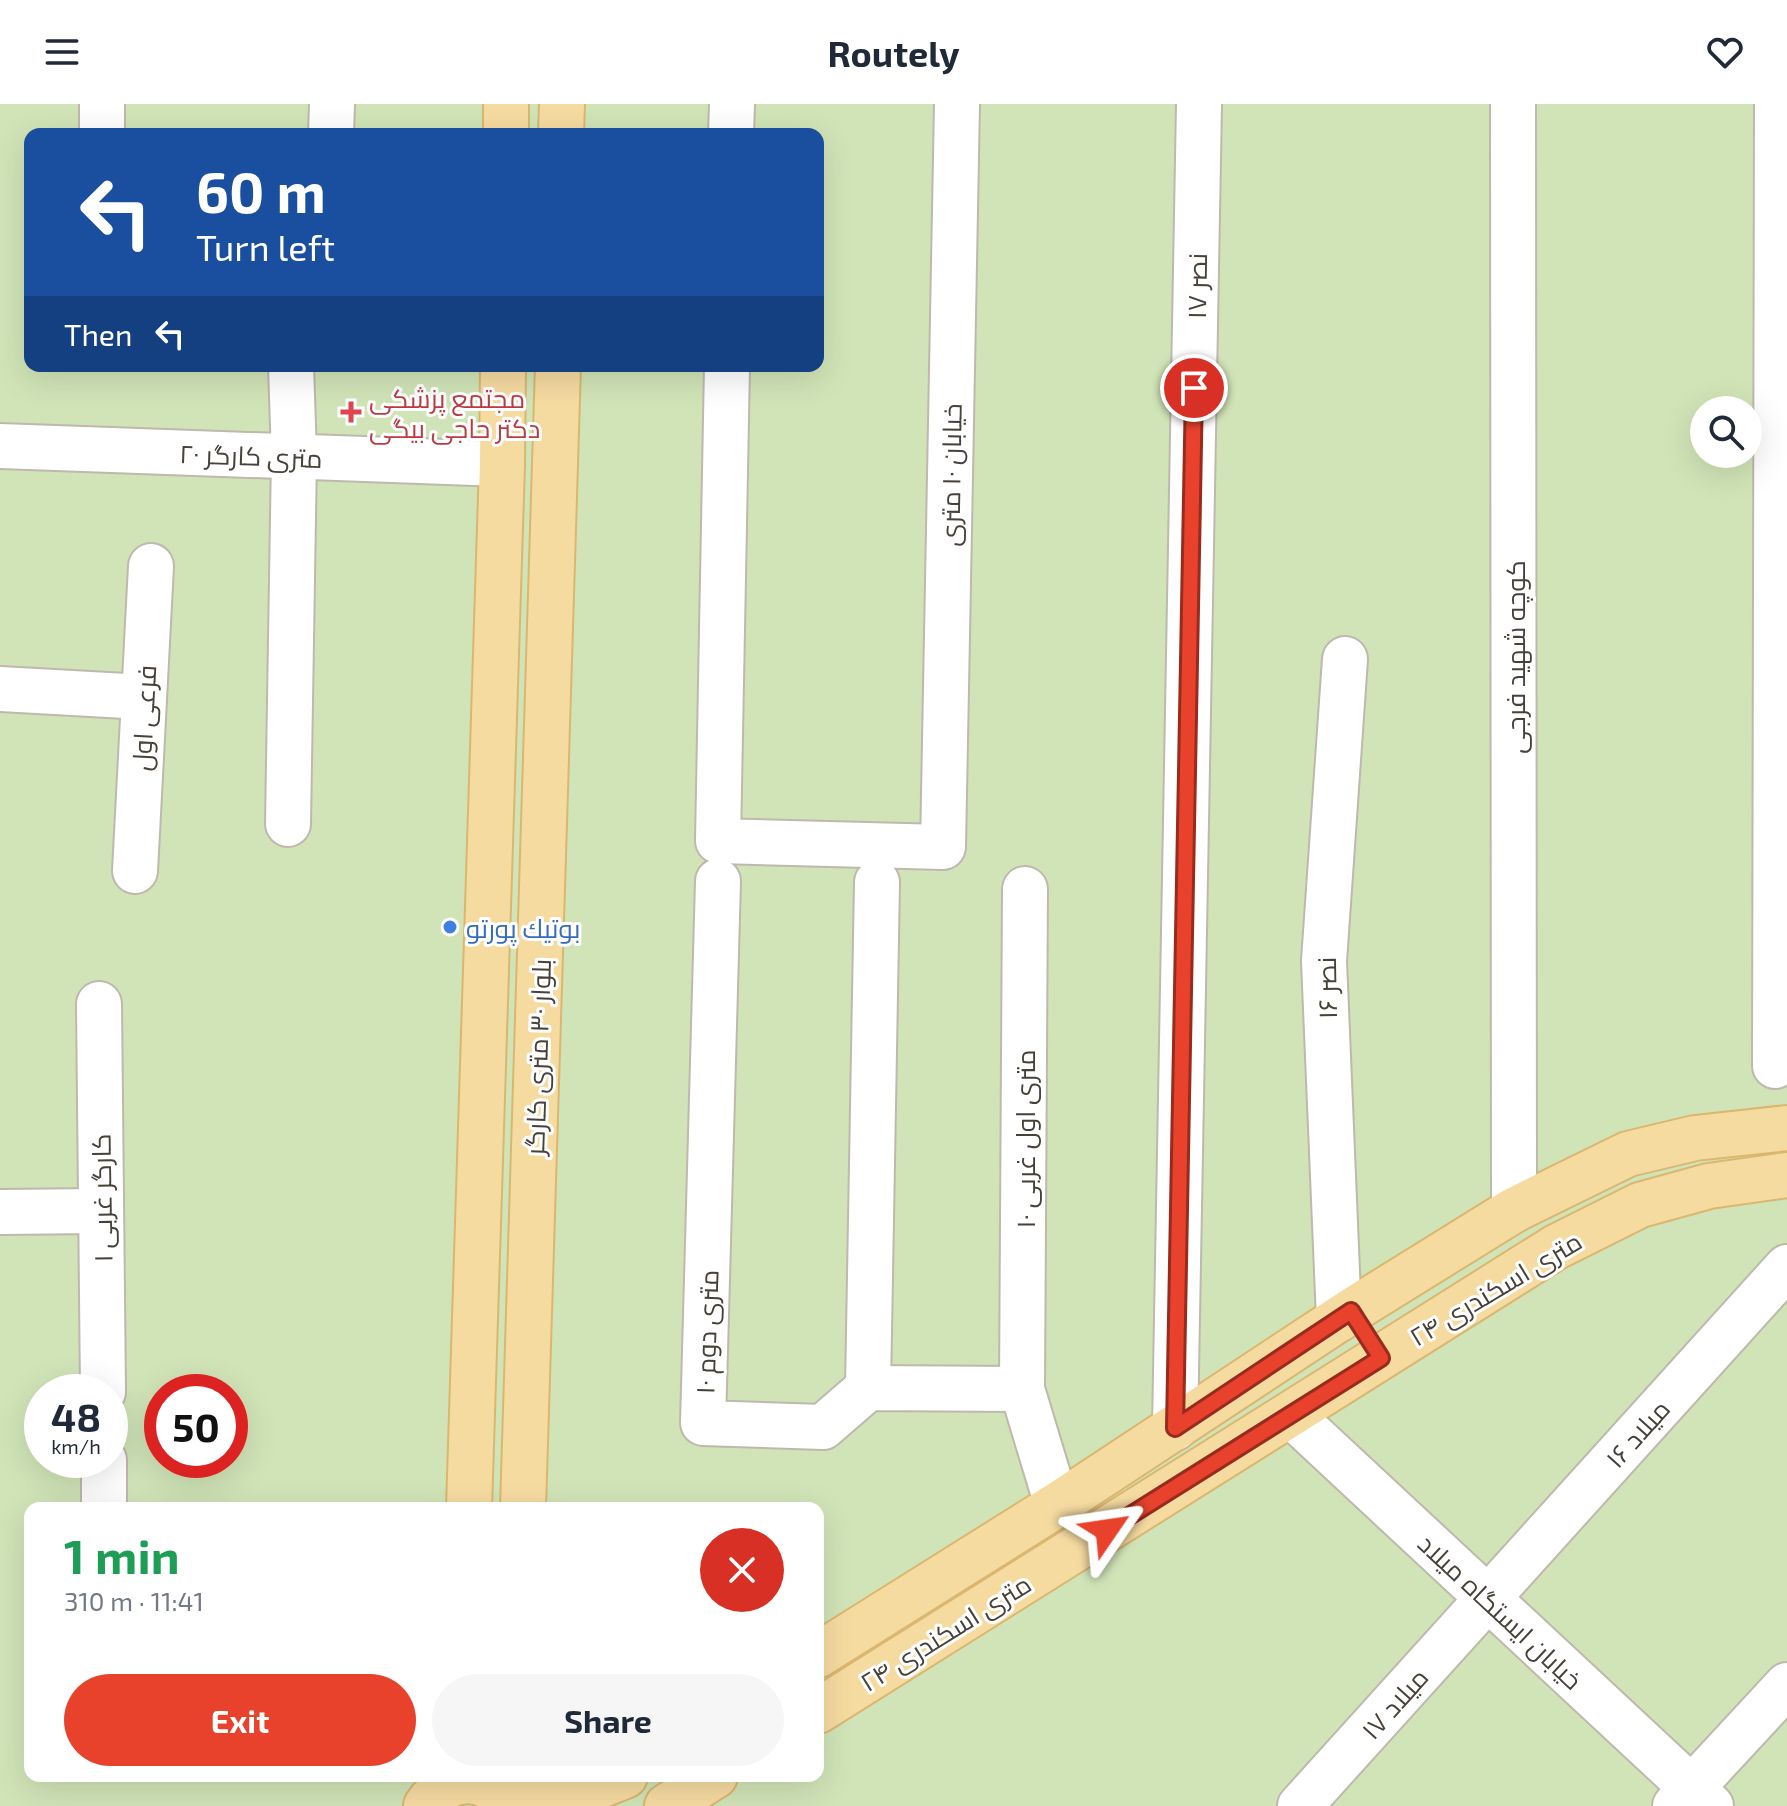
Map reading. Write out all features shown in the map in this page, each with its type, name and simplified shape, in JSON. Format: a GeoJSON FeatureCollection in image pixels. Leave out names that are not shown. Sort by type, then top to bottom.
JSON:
{"type":"FeatureCollection","features":[{"type":"Feature","properties":{"kind":"main road"},"geometry":{"type":"LineString","coordinates":[[506,104],[506,128]]}},
{"type":"Feature","properties":{"kind":"main road"},"geometry":{"type":"LineString","coordinates":[[561,128],[562,104]]}},
{"type":"Feature","properties":{"kind":"main road","name":"بلوار ۳۰ متری کارگر"},"geometry":{"type":"LineString","coordinates":[[469,1502],[503,372]]}},
{"type":"Feature","properties":{"kind":"main road","name":"بلوار ۳۰ متری کارگر"},"geometry":{"type":"LineString","coordinates":[[523,1502],[558,372]]}},
{"type":"Feature","properties":{"kind":"main road"},"geometry":{"type":"LineString","coordinates":[[502,464],[557,467]]}},
{"type":"Feature","properties":{"kind":"main road","name":"۲۴ متری اسکندری"},"geometry":{"type":"LineString","coordinates":[[824,1651],[1057,1505],[1345,1315],[1514,1210],[1628,1154],[1695,1138],[1787,1128]]}},
{"type":"Feature","properties":{"kind":"main road","name":"۲۴ متری اسکندری"},"geometry":{"type":"LineString","coordinates":[[824,1707],[1556,1247],[1640,1205],[1709,1186],[1787,1175]]}},
{"type":"Feature","properties":{"kind":"main road"},"geometry":{"type":"LineString","coordinates":[[1345,1315],[1381,1358]]}},
{"type":"Feature","properties":{"kind":"main road"},"geometry":{"type":"LineString","coordinates":[[435,1791],[455,1782]]}},
{"type":"Feature","properties":{"kind":"main road"},"geometry":{"type":"LineString","coordinates":[[476,1782],[506,1796],[561,1801],[610,1782]]}},
{"type":"Feature","properties":{"kind":"main road"},"geometry":{"type":"LineString","coordinates":[[667,1806],[705,1782]]}},
{"type":"Feature","properties":{"kind":"street"},"geometry":{"type":"LineString","coordinates":[[102,104],[102,128]]}},
{"type":"Feature","properties":{"kind":"street"},"geometry":{"type":"LineString","coordinates":[[331,128],[332,104]]}},
{"type":"Feature","properties":{"kind":"street"},"geometry":{"type":"LineString","coordinates":[[731,128],[732,104]]}},
{"type":"Feature","properties":{"kind":"street","name":"خیابان ۱۰ متری"},"geometry":{"type":"LineString","coordinates":[[718,861],[943,847],[957,104]]}},
{"type":"Feature","properties":{"kind":"street","name":"نصر ۱۷"},"geometry":{"type":"LineString","coordinates":[[1175,1428],[1199,104]]}},
{"type":"Feature","properties":{"kind":"street","name":"کوچه شهید فرجی"},"geometry":{"type":"LineString","coordinates":[[1513,104],[1514,1210]]}},
{"type":"Feature","properties":{"kind":"street"},"geometry":{"type":"LineString","coordinates":[[1775,1066],[1777,104]]}},
{"type":"Feature","properties":{"kind":"street"},"geometry":{"type":"LineString","coordinates":[[288,824],[294,456],[291,372]]}},
{"type":"Feature","properties":{"kind":"street"},"geometry":{"type":"LineString","coordinates":[[718,861],[727,372]]}},
{"type":"Feature","properties":{"kind":"street","name":"۲۰ متری کارگر"},"geometry":{"type":"LineString","coordinates":[[0,446],[502,464]]}},
{"type":"Feature","properties":{"kind":"street","name":"فرعی اول"},"geometry":{"type":"LineString","coordinates":[[135,871],[151,566]]}},
{"type":"Feature","properties":{"kind":"street","name":"نصر ۱۶"},"geometry":{"type":"LineString","coordinates":[[1345,659],[1324,961],[1345,1315]]}},
{"type":"Feature","properties":{"kind":"street"},"geometry":{"type":"LineString","coordinates":[[0,689],[144,697]]}},
{"type":"Feature","properties":{"kind":"street","name":"۱۰ متری دوم"},"geometry":{"type":"LineString","coordinates":[[718,861],[703,1423],[823,1427],[868,1388]]}},
{"type":"Feature","properties":{"kind":"street"},"geometry":{"type":"LineString","coordinates":[[877,882],[868,1388],[1022,1389],[1057,1505]]}},
{"type":"Feature","properties":{"kind":"street","name":"۱۰ متری اول غربی"},"geometry":{"type":"LineString","coordinates":[[1022,1389],[1025,889]]}},
{"type":"Feature","properties":{"kind":"street","name":"کارگر غربی ۱"},"geometry":{"type":"LineString","coordinates":[[99,1004],[103,1374]]}},
{"type":"Feature","properties":{"kind":"street"},"geometry":{"type":"LineString","coordinates":[[0,1212],[101,1211]]}},
{"type":"Feature","properties":{"kind":"street","name":"میلاد ۱۶"},"geometry":{"type":"LineString","coordinates":[[1488,1600],[1787,1267]]}},
{"type":"Feature","properties":{"kind":"street","name":"خیابان ایستگاه میلاد"},"geometry":{"type":"LineString","coordinates":[[1291,1415],[1488,1600],[1693,1800]]}},
{"type":"Feature","properties":{"kind":"street"},"geometry":{"type":"LineString","coordinates":[[104,1478],[104,1502]]}},
{"type":"Feature","properties":{"kind":"street","name":"میلاد ۱۷"},"geometry":{"type":"LineString","coordinates":[[1300,1806],[1488,1600]]}},
{"type":"Feature","properties":{"kind":"street"},"geometry":{"type":"LineString","coordinates":[[1693,1800],[1787,1685]]}},
{"type":"Feature","properties":{"kind":"green space"},"geometry":{"type":"Polygon","coordinates":[[[0,104],[1787,104],[1787,1806],[0,1806],[0,104]]]}},
{"type":"Feature","properties":{"kind":"place","name":"مجتمع پزشکی دکتر حاجی بیگی"},"geometry":{"type":"Point","coordinates":[351,412]}},
{"type":"Feature","properties":{"kind":"place","name":"بوتيك پورتو"},"geometry":{"type":"Point","coordinates":[450,927]}},
{"type":"Feature","properties":{"kind":"route"},"geometry":{"type":"LineString","coordinates":[[1107,1530],[1381,1358],[1351,1311],[1175,1428],[1194,388]]}}]}
